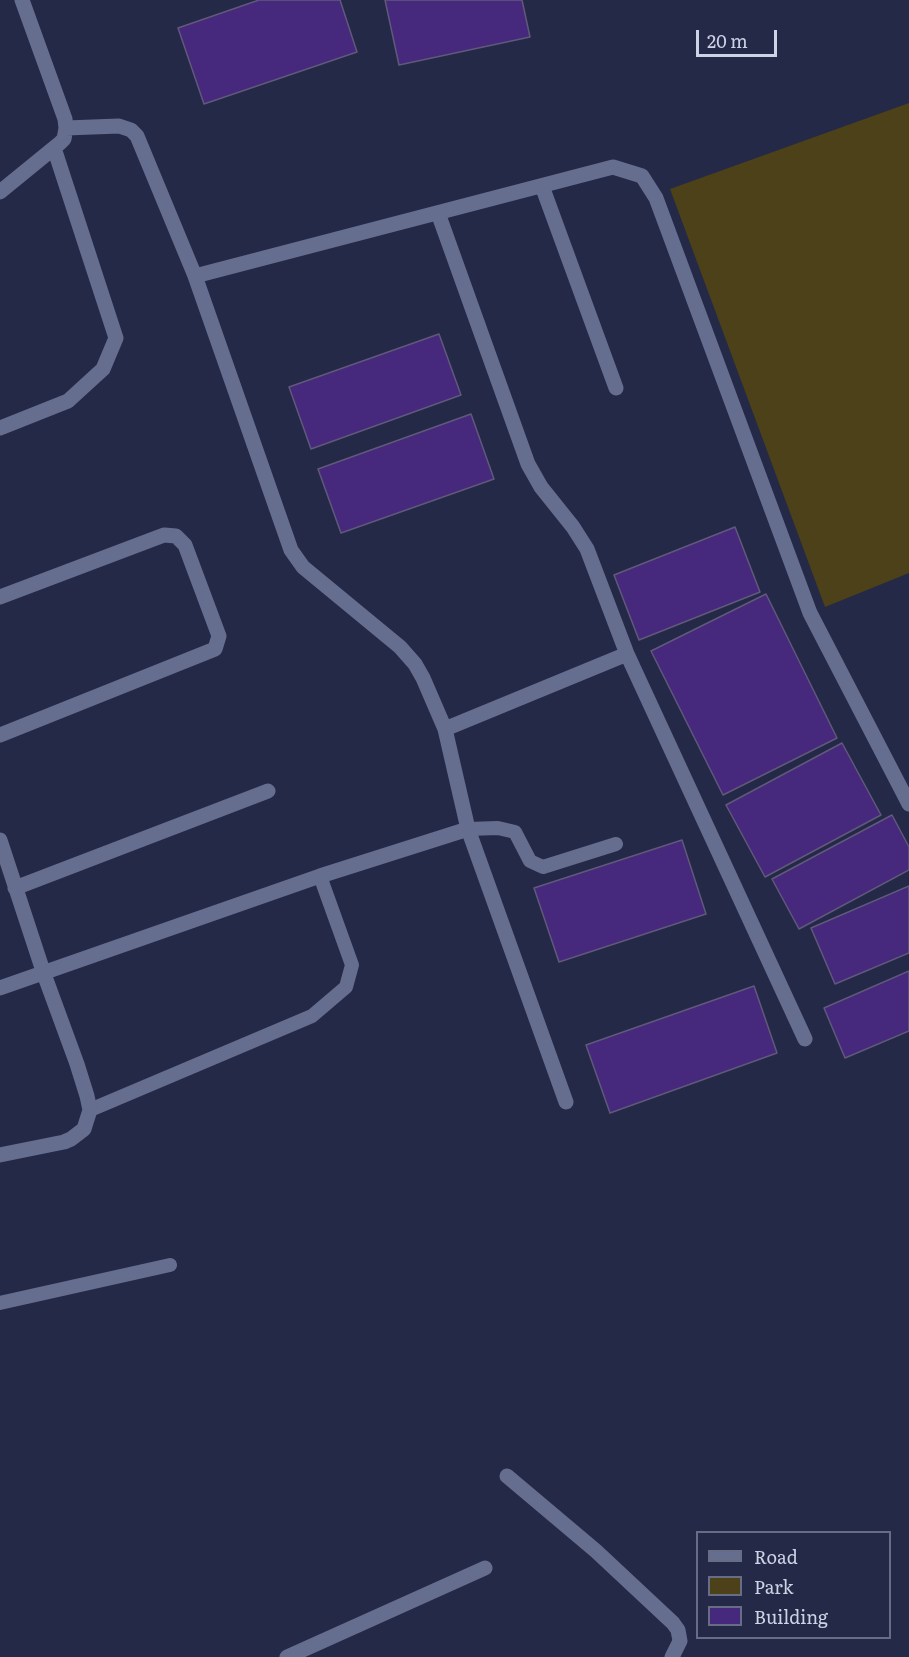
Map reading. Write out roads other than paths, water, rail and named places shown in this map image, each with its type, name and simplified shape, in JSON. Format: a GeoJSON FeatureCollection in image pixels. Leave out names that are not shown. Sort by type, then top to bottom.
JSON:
{"type":"FeatureCollection","features":[{"type":"Feature","properties":{"kind":"street"},"geometry":{"type":"LineString","coordinates":[[0,192],[64,139],[66,128],[65,119],[22,0]]}},
{"type":"Feature","properties":{"kind":"street"},"geometry":{"type":"LineString","coordinates":[[66,128],[119,126],[131,130],[137,136],[195,276],[291,550],[296,559],[310,573],[400,647],[415,664],[445,729],[468,829],[566,1102]]}},
{"type":"Feature","properties":{"kind":"street"},"geometry":{"type":"LineString","coordinates":[[0,428],[68,401],[104,369],[116,338],[54,148]]}},
{"type":"Feature","properties":{"kind":"street"},"geometry":{"type":"LineString","coordinates":[[195,276],[613,167],[642,176],[656,198],[810,613],[909,804]]}},
{"type":"Feature","properties":{"kind":"street"},"geometry":{"type":"LineString","coordinates":[[542,186],[616,388]]}},
{"type":"Feature","properties":{"kind":"street"},"geometry":{"type":"LineString","coordinates":[[438,213],[528,464],[541,487],[573,527],[587,549],[627,654],[805,1039]]}},
{"type":"Feature","properties":{"kind":"street"},"geometry":{"type":"LineString","coordinates":[[0,597],[164,535],[176,536],[185,545],[219,636],[215,649],[0,735]]}},
{"type":"Feature","properties":{"kind":"street"},"geometry":{"type":"LineString","coordinates":[[445,729],[627,654]]}},
{"type":"Feature","properties":{"kind":"street"},"geometry":{"type":"LineString","coordinates":[[15,888],[268,791]]}},
{"type":"Feature","properties":{"kind":"street"},"geometry":{"type":"LineString","coordinates":[[0,988],[320,876],[468,829]]}},
{"type":"Feature","properties":{"kind":"street"},"geometry":{"type":"LineString","coordinates":[[0,840],[90,1110],[84,1129],[71,1139],[0,1155]]}},
{"type":"Feature","properties":{"kind":"street"},"geometry":{"type":"LineString","coordinates":[[507,1476],[596,1551],[673,1623],[678,1630],[680,1641],[672,1657]]}},
{"type":"Feature","properties":{"kind":"street"},"geometry":{"type":"LineString","coordinates":[[287,1657],[485,1568]]}},
{"type":"Feature","properties":{"kind":"lane"},"geometry":{"type":"LineString","coordinates":[[468,829],[498,828],[515,832],[530,861],[543,867],[616,844]]}},
{"type":"Feature","properties":{"kind":"lane"},"geometry":{"type":"LineString","coordinates":[[90,1110],[312,1016],[346,987],[352,965],[320,876]]}},
{"type":"Feature","properties":{"kind":"lane"},"geometry":{"type":"LineString","coordinates":[[0,1303],[170,1265]]}}]}
